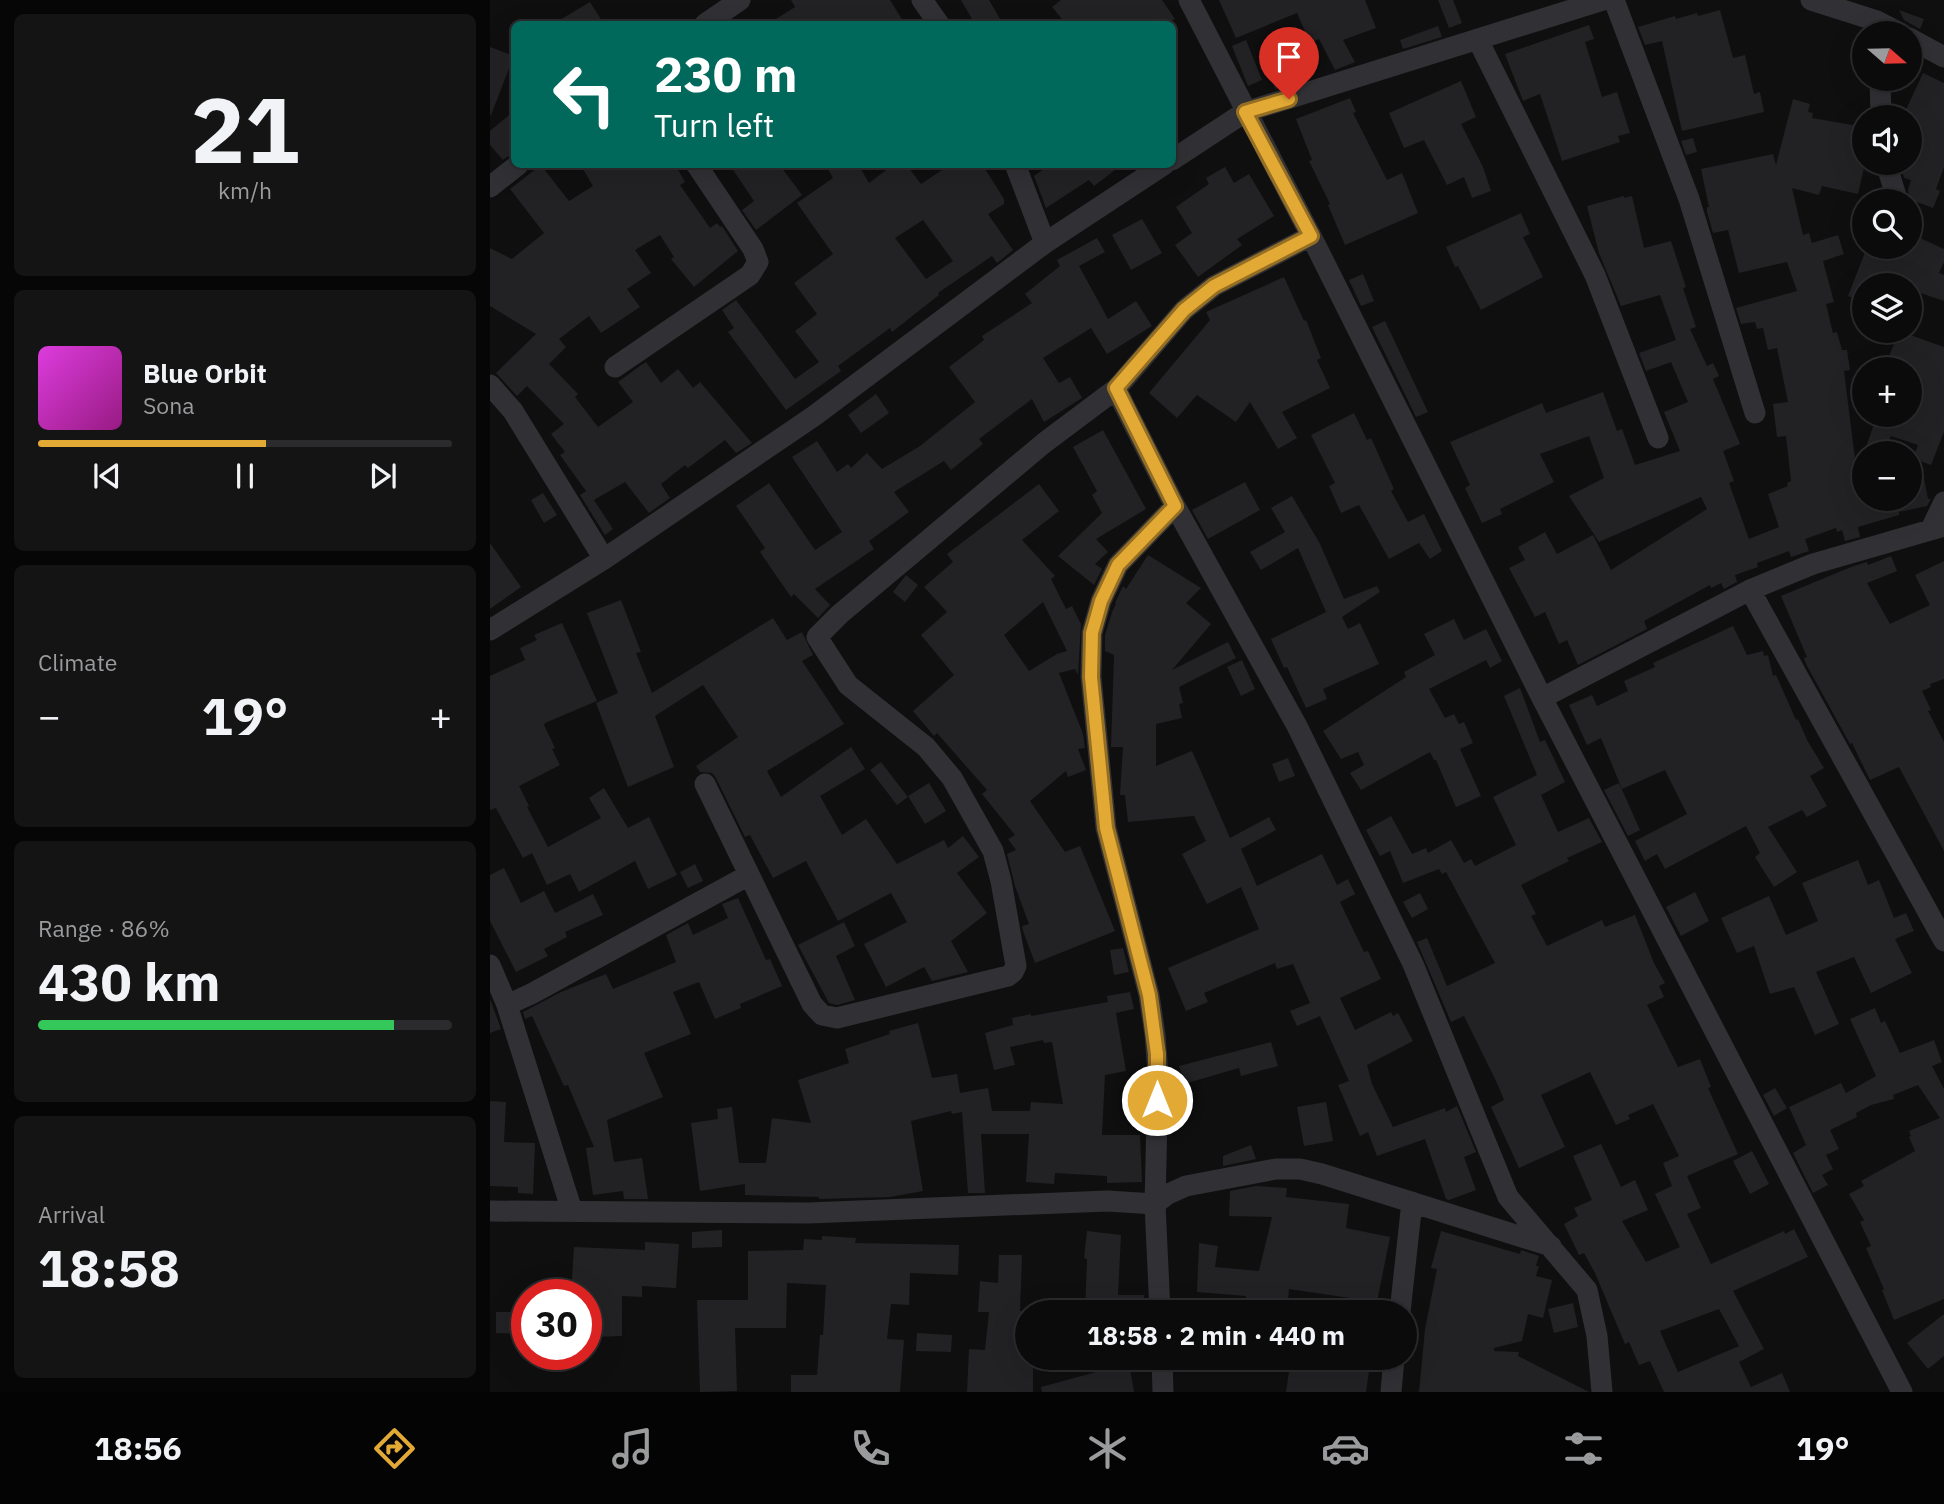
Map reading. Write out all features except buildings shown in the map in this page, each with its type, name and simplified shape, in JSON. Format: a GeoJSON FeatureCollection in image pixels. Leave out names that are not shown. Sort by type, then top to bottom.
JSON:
{"type":"FeatureCollection","features":[{"type":"Feature","properties":{"kind":"street"},"geometry":{"type":"LineString","coordinates":[[709,21],[740,0]]}},
{"type":"Feature","properties":{"kind":"street"},"geometry":{"type":"LineString","coordinates":[[922,0],[937,21]]}},
{"type":"Feature","properties":{"kind":"street"},"geometry":{"type":"LineString","coordinates":[[1189,0],[1311,236],[1542,698],[1902,1392]]}},
{"type":"Feature","properties":{"kind":"street"},"geometry":{"type":"LineString","coordinates":[[1176,157],[1245,112],[1603,0]]}},
{"type":"Feature","properties":{"kind":"street"},"geometry":{"type":"LineString","coordinates":[[1614,0],[1689,199],[1755,413]]}},
{"type":"Feature","properties":{"kind":"street"},"geometry":{"type":"LineString","coordinates":[[1811,0],[1863,21]]}},
{"type":"Feature","properties":{"kind":"street"},"geometry":{"type":"LineString","coordinates":[[1871,0],[1876,21]]}},
{"type":"Feature","properties":{"kind":"street"},"geometry":{"type":"LineString","coordinates":[[1478,40],[1595,275],[1658,438]]}},
{"type":"Feature","properties":{"kind":"street"},"geometry":{"type":"LineString","coordinates":[[1922,45],[1944,57]]}},
{"type":"Feature","properties":{"kind":"street"},"geometry":{"type":"LineString","coordinates":[[493,179],[512,168]]}},
{"type":"Feature","properties":{"kind":"street"},"geometry":{"type":"LineString","coordinates":[[615,368],[750,275],[758,262],[753,249],[699,168]]}},
{"type":"Feature","properties":{"kind":"street"},"geometry":{"type":"LineString","coordinates":[[1017,168],[1045,243]]}},
{"type":"Feature","properties":{"kind":"street"},"geometry":{"type":"LineString","coordinates":[[490,629],[604,559],[814,416],[1045,243],[1159,168]]}},
{"type":"Feature","properties":{"kind":"street"},"geometry":{"type":"LineString","coordinates":[[705,784],[812,1004],[822,1016],[837,1018],[1008,976],[1013,972],[1016,966],[993,851],[952,778],[926,747],[848,685],[817,636],[1044,443],[1116,388],[1184,310],[1214,286],[1311,236]]}},
{"type":"Feature","properties":{"kind":"street"},"geometry":{"type":"LineString","coordinates":[[490,385],[513,411],[604,559]]}},
{"type":"Feature","properties":{"kind":"street"},"geometry":{"type":"LineString","coordinates":[[1116,388],[1175,506],[1297,726],[1413,964],[1508,1197],[1587,1290],[1597,1336],[1602,1392]]}},
{"type":"Feature","properties":{"kind":"street"},"geometry":{"type":"LineString","coordinates":[[1542,698],[1750,590],[1814,564],[1938,527],[1944,502]]}},
{"type":"Feature","properties":{"kind":"street"},"geometry":{"type":"LineString","coordinates":[[1159,1300],[1155,1204],[1158,1074],[1155,1035],[1149,995],[1106,828],[1091,677],[1092,633],[1101,601],[1118,565],[1175,506]]}},
{"type":"Feature","properties":{"kind":"street"},"geometry":{"type":"LineString","coordinates":[[1750,590],[1944,941]]}},
{"type":"Feature","properties":{"kind":"street"},"geometry":{"type":"LineString","coordinates":[[506,1005],[531,995],[749,875]]}},
{"type":"Feature","properties":{"kind":"street"},"geometry":{"type":"LineString","coordinates":[[490,965],[506,1005],[572,1211]]}},
{"type":"Feature","properties":{"kind":"street"},"geometry":{"type":"LineString","coordinates":[[490,1211],[809,1213],[1107,1202],[1155,1204],[1166,1195],[1186,1186],[1276,1169],[1300,1169],[1552,1246]]}},
{"type":"Feature","properties":{"kind":"street"},"geometry":{"type":"LineString","coordinates":[[1400,1300],[1412,1202]]}},
{"type":"Feature","properties":{"kind":"street"},"geometry":{"type":"LineString","coordinates":[[1162,1370],[1163,1392]]}},
{"type":"Feature","properties":{"kind":"street"},"geometry":{"type":"LineString","coordinates":[[1391,1392],[1393,1370]]}},
{"type":"Feature","properties":{"kind":"route"},"geometry":{"type":"LineString","coordinates":[[1157,1100],[1157,1054],[1149,995],[1106,828],[1091,677],[1092,633],[1101,601],[1118,565],[1175,506],[1116,388],[1184,310],[1214,286],[1311,236],[1245,112],[1289,99]]}}]}
